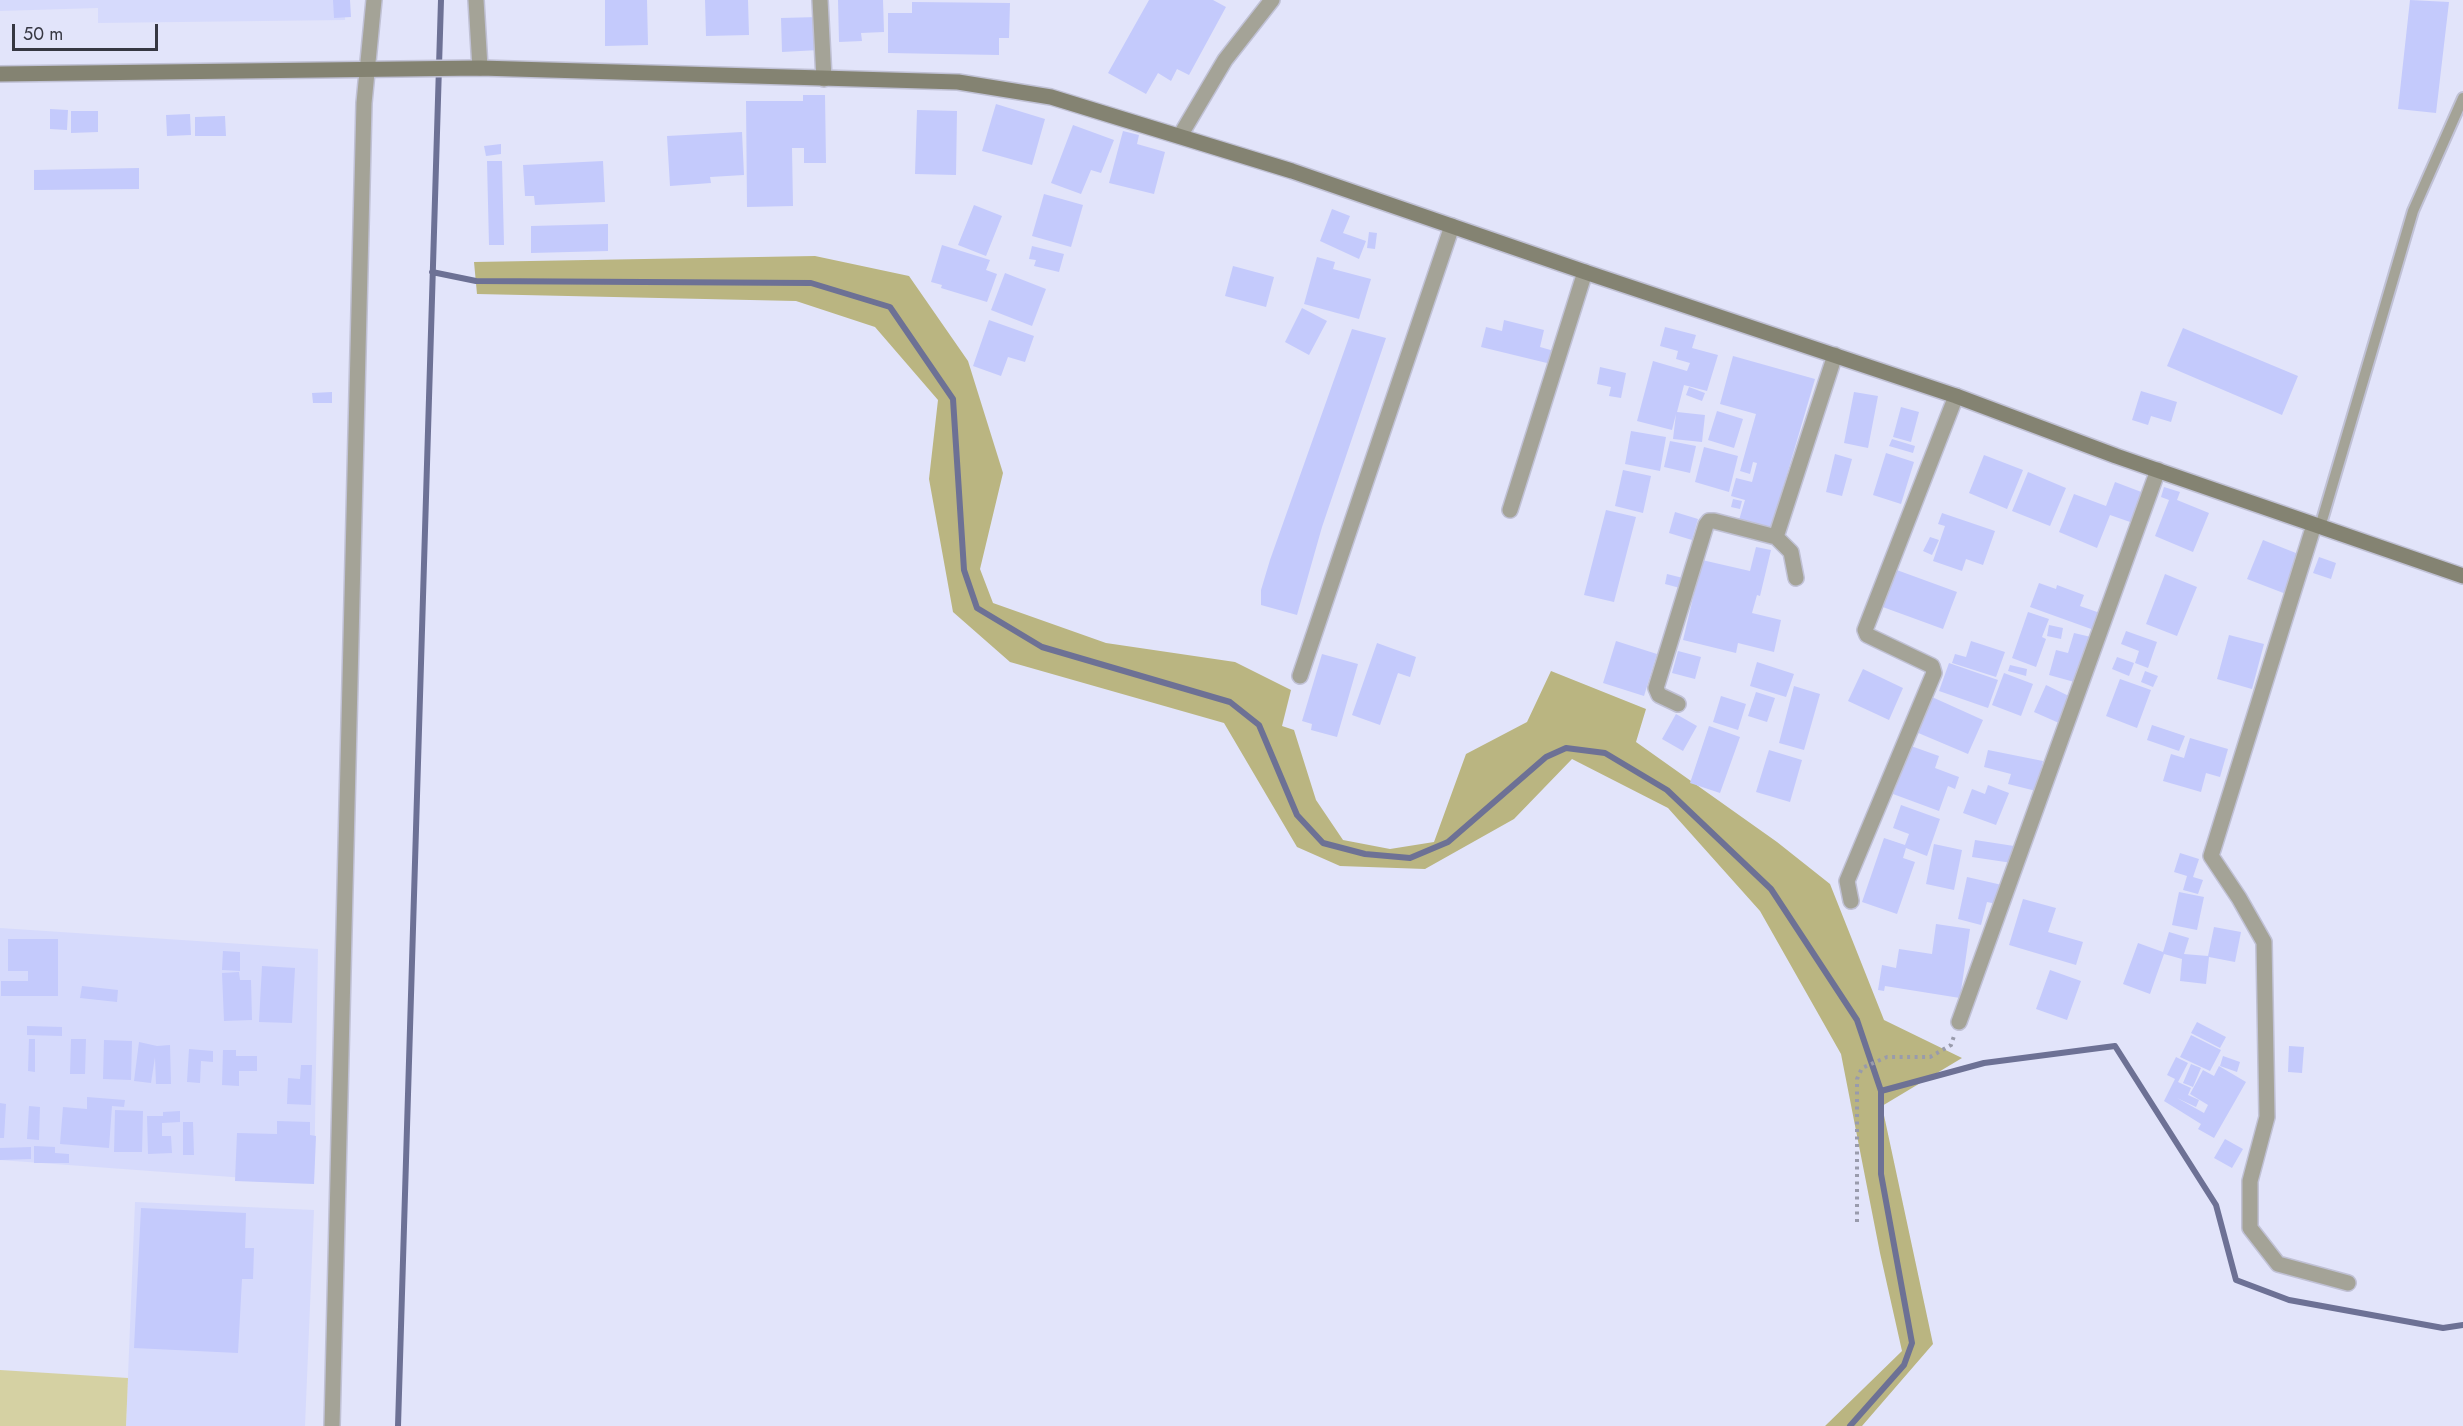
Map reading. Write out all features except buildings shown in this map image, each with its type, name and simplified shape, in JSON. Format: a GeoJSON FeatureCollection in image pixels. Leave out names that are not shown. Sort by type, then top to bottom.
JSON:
{"type":"FeatureCollection","features":[{"type":"Feature","properties":{"kind":"main road"},"geometry":{"type":"LineString","coordinates":[[0,74],[476,68],[958,82],[1052,97],[1292,171],[1956,396],[2116,456],[2463,576]]}},
{"type":"Feature","properties":{"kind":"street"},"geometry":{"type":"LineString","coordinates":[[332,1426],[364,103],[374,0]]}},
{"type":"Feature","properties":{"kind":"street"},"geometry":{"type":"LineString","coordinates":[[476,0],[476,68]]}},
{"type":"Feature","properties":{"kind":"street"},"geometry":{"type":"LineString","coordinates":[[820,0],[824,79]]}},
{"type":"Feature","properties":{"kind":"street"},"geometry":{"type":"LineString","coordinates":[[1180,136],[1225,60],[1272,0]]}},
{"type":"Feature","properties":{"kind":"street"},"geometry":{"type":"LineString","coordinates":[[1300,676],[1452,226]]}},
{"type":"Feature","properties":{"kind":"street"},"geometry":{"type":"LineString","coordinates":[[1510,510],[1585,272]]}},
{"type":"Feature","properties":{"kind":"street"},"geometry":{"type":"LineString","coordinates":[[1776,537],[1835,355]]}},
{"type":"Feature","properties":{"kind":"street"},"geometry":{"type":"LineString","coordinates":[[1851,901],[1847,881],[1934,673],[1932,666],[1867,635],[1864,630],[1956,396]]}},
{"type":"Feature","properties":{"kind":"street"},"geometry":{"type":"LineString","coordinates":[[1959,1022],[2158,470]]}},
{"type":"Feature","properties":{"kind":"street"},"geometry":{"type":"LineString","coordinates":[[1678,704],[1659,695],[1656,688],[1709,521],[1714,520],[1776,537],[1791,552],[1796,578]]}},
{"type":"Feature","properties":{"kind":"street"},"geometry":{"type":"LineString","coordinates":[[2317,526],[2211,856],[2239,898],[2264,942],[2267,1117],[2250,1181],[2250,1228],[2278,1264],[2348,1283]]}},
{"type":"Feature","properties":{"kind":"lane"},"geometry":{"type":"LineString","coordinates":[[2317,526],[2413,212],[2463,98]]}},
{"type":"Feature","properties":{"kind":"path"},"geometry":{"type":"LineString","coordinates":[[1857,1222],[1857,1079],[1862,1068],[1884,1058],[1930,1057],[1952,1045],[1959,1022]]}},
{"type":"Feature","properties":{"kind":"shaded area"},"geometry":{"type":"Polygon","coordinates":[[[0,0],[346,0],[345,20],[98,23],[98,8],[0,11],[0,0]]]}},
{"type":"Feature","properties":{"kind":"shaded area"},"geometry":{"type":"Polygon","coordinates":[[[815,256],[909,276],[968,361],[1003,473],[980,569],[993,603],[1106,643],[1235,662],[1291,690],[1282,726],[1294,730],[1316,800],[1343,840],[1390,849],[1434,842],[1466,754],[1527,722],[1551,671],[1646,709],[1636,742],[1777,842],[1830,884],[1884,1020],[1962,1058],[1882,1106],[1933,1344],[1862,1426],[1825,1426],[1902,1351],[1880,1253],[1841,1054],[1760,911],[1668,808],[1572,759],[1514,819],[1425,869],[1340,866],[1297,847],[1224,723],[1010,662],[953,612],[929,479],[938,400],[875,327],[796,301],[477,294],[474,262],[815,256]]]}},
{"type":"Feature","properties":{"kind":"shaded area"},"geometry":{"type":"Polygon","coordinates":[[[0,928],[318,949],[314,1183],[0,1160],[0,928]]]}},
{"type":"Feature","properties":{"kind":"shaded area"},"geometry":{"type":"Polygon","coordinates":[[[135,1202],[314,1210],[305,1426],[126,1426],[135,1202]]]}},
{"type":"Feature","properties":{"kind":"shaded area"},"geometry":{"type":"Polygon","coordinates":[[[0,1370],[128,1378],[126,1426],[0,1426],[0,1370]]]}},
{"type":"Feature","properties":{"kind":"waterway"},"geometry":{"type":"LineString","coordinates":[[398,1426],[441,0]]}},
{"type":"Feature","properties":{"kind":"waterway"},"geometry":{"type":"LineString","coordinates":[[432,272],[476,281],[811,283],[890,307],[953,399],[964,570],[977,608],[1042,647],[1230,702],[1259,725],[1297,815],[1323,843],[1365,854],[1410,858],[1448,842],[1546,757],[1566,748],[1605,753],[1667,790],[1771,889],[1857,1020],[1881,1091],[1881,1174],[1912,1343],[1904,1365],[1850,1426]]}},
{"type":"Feature","properties":{"kind":"waterway"},"geometry":{"type":"LineString","coordinates":[[1881,1091],[1984,1063],[2115,1046],[2216,1205],[2236,1280],[2289,1300],[2443,1328],[2463,1325]]}}]}
